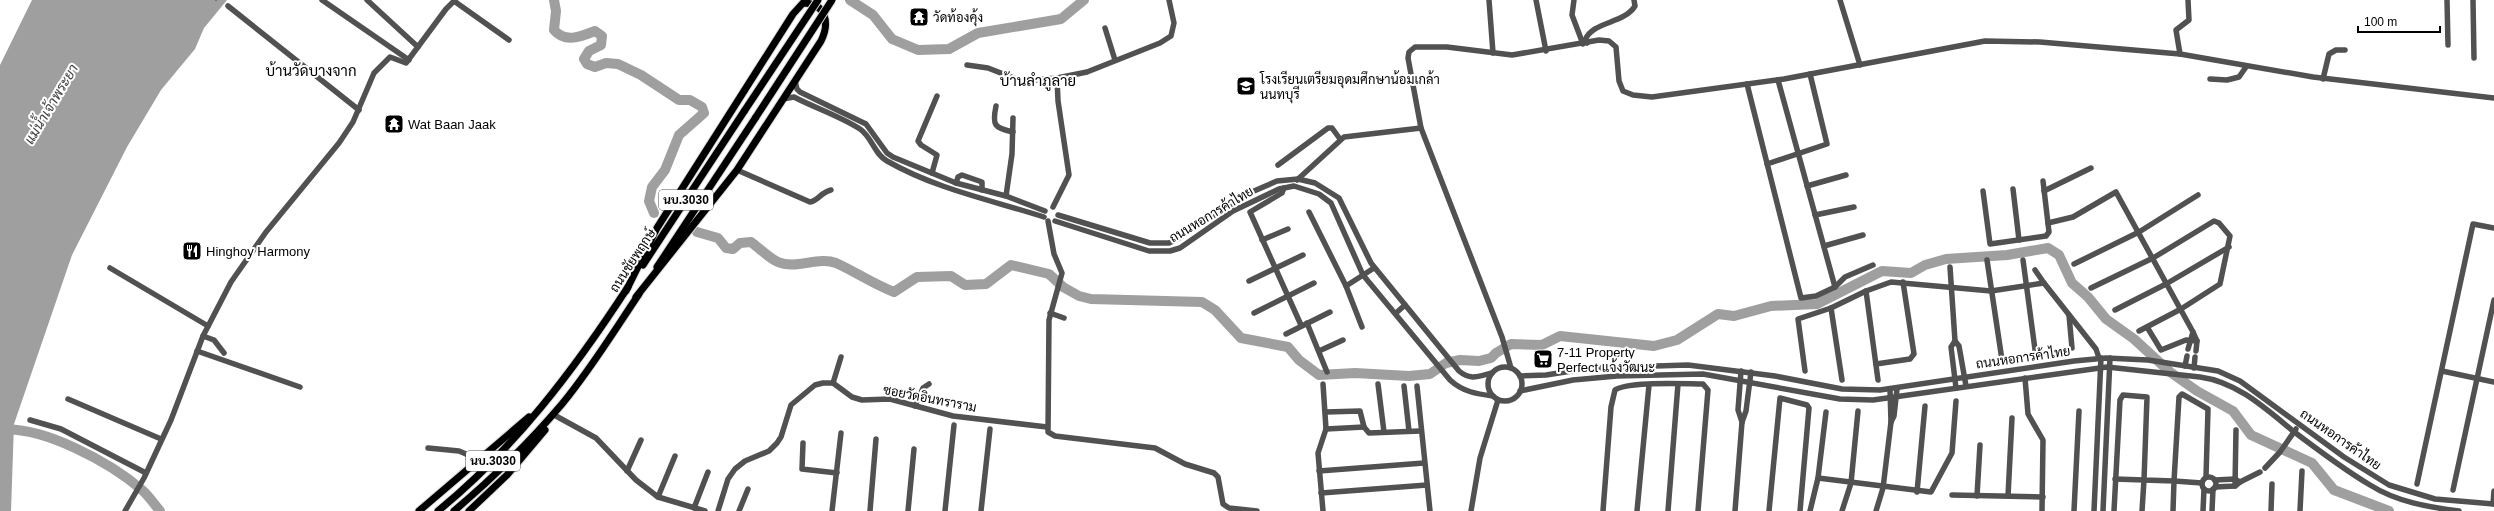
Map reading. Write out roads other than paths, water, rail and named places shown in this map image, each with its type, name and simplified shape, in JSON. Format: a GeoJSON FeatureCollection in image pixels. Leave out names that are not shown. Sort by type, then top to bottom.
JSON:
{"type":"FeatureCollection","features":[{"type":"Feature","properties":{"kind":"main road","name":"ถนนชัยพฤกษ์"},"geometry":{"type":"LineString","coordinates":[[438,511],[482,472],[543,406],[576,365],[818,0]]}},
{"type":"Feature","properties":{"kind":"main road","name":"ถนนชัยพฤกษ์"},"geometry":{"type":"LineString","coordinates":[[454,511],[505,465],[562,403],[594,361],[832,0]]}},
{"type":"Feature","properties":{"kind":"main road"},"geometry":{"type":"LineString","coordinates":[[626,291],[657,228],[732,108],[798,7],[803,3],[817,6],[824,12],[825,31],[821,41],[737,170],[636,297]]}},
{"type":"Feature","properties":{"kind":"main road","name":"ถนนชัยพฤกษ์"},"geometry":{"type":"LineString","coordinates":[[470,511],[517,464],[556,416],[562,403]]}},
{"type":"Feature","properties":{"kind":"main road"},"geometry":{"type":"LineString","coordinates":[[480,460],[543,406]]}},
{"type":"Feature","properties":{"kind":"main road","name":"นบ.3030"},"geometry":{"type":"LineString","coordinates":[[419,511],[480,460]]}},
{"type":"Feature","properties":{"kind":"street"},"geometry":{"type":"LineString","coordinates":[[322,0],[409,60]]}},
{"type":"Feature","properties":{"kind":"street"},"geometry":{"type":"LineString","coordinates":[[366,0],[418,47]]}},
{"type":"Feature","properties":{"kind":"street"},"geometry":{"type":"LineString","coordinates":[[125,511],[136,493],[171,420],[208,326],[250,254],[330,156],[348,131],[378,68],[390,57],[406,63],[446,9],[455,0],[509,40]]}},
{"type":"Feature","properties":{"kind":"street"},"geometry":{"type":"LineString","coordinates":[[967,65],[988,68],[1021,81],[1058,78],[1087,72],[1160,43],[1171,36],[1174,23],[1170,0]]}},
{"type":"Feature","properties":{"kind":"street"},"geometry":{"type":"LineString","coordinates":[[1489,0],[1493,53]]}},
{"type":"Feature","properties":{"kind":"street"},"geometry":{"type":"LineString","coordinates":[[1536,0],[1546,50]]}},
{"type":"Feature","properties":{"kind":"street"},"geometry":{"type":"LineString","coordinates":[[1574,0],[1572,15],[1585,44]]}},
{"type":"Feature","properties":{"kind":"street"},"geometry":{"type":"LineString","coordinates":[[1585,44],[1585,40],[1589,32],[1629,13],[1635,6],[1634,0]]}},
{"type":"Feature","properties":{"kind":"street"},"geometry":{"type":"LineString","coordinates":[[1840,0],[1860,65]]}},
{"type":"Feature","properties":{"kind":"street"},"geometry":{"type":"LineString","coordinates":[[2180,54],[2176,30],[2188,20],[2188,0]]}},
{"type":"Feature","properties":{"kind":"street"},"geometry":{"type":"LineString","coordinates":[[2447,0],[2448,45]]}},
{"type":"Feature","properties":{"kind":"street"},"geometry":{"type":"LineString","coordinates":[[2473,0],[2474,58]]}},
{"type":"Feature","properties":{"kind":"street"},"geometry":{"type":"LineString","coordinates":[[228,6],[358,110]]}},
{"type":"Feature","properties":{"kind":"street"},"geometry":{"type":"LineString","coordinates":[[1105,28],[1114,60]]}},
{"type":"Feature","properties":{"kind":"street"},"geometry":{"type":"LineString","coordinates":[[1496,398],[1508,401],[1520,391],[1520,376],[1511,368],[1509,356],[1502,337],[1421,128],[1412,88],[1409,52],[1415,47],[1447,47],[1512,55],[1585,44],[1599,40],[1609,41],[1616,47],[1618,81],[1624,91],[1633,95],[1652,98],[1778,80],[1985,40],[2040,42],[2180,54],[2246,67],[2323,79],[2494,98]]}},
{"type":"Feature","properties":{"kind":"street"},"geometry":{"type":"LineString","coordinates":[[2323,79],[2329,54],[2336,50],[2345,50]]}},
{"type":"Feature","properties":{"kind":"street"},"geometry":{"type":"LineString","coordinates":[[2210,79],[2227,80],[2239,77],[2246,67]]}},
{"type":"Feature","properties":{"kind":"street"},"geometry":{"type":"LineString","coordinates":[[1767,164],[1827,144],[1810,74]]}},
{"type":"Feature","properties":{"kind":"street"},"geometry":{"type":"LineString","coordinates":[[1058,78],[1058,102],[1069,175],[1053,207],[1046,216],[1054,254],[1062,273],[1050,313],[1046,427],[1048,432],[1055,436],[1155,448],[1184,464],[1214,473],[1218,478],[1223,504],[1229,508],[1257,511]]}},
{"type":"Feature","properties":{"kind":"street"},"geometry":{"type":"LineString","coordinates":[[1778,80],[1835,287]]}},
{"type":"Feature","properties":{"kind":"street","name":"ถนนหอการค้าไทย"},"geometry":{"type":"LineString","coordinates":[[795,81],[797,89],[800,92],[866,124],[887,153],[956,183],[1006,196],[1055,220],[1126,244],[1160,252],[1180,248],[1213,223],[1247,204],[1284,188],[1294,186],[1319,194],[1331,203],[1363,275],[1450,380],[1457,387],[1474,394],[1496,398]]}},
{"type":"Feature","properties":{"kind":"street"},"geometry":{"type":"LineString","coordinates":[[1747,84],[1801,298],[1816,296],[1835,287],[1845,277],[1873,265]]}},
{"type":"Feature","properties":{"kind":"street"},"geometry":{"type":"LineString","coordinates":[[932,173],[937,155],[921,145],[918,141],[936,96]]}},
{"type":"Feature","properties":{"kind":"street","name":"ถนนหอการค้าไทย"},"geometry":{"type":"LineString","coordinates":[[783,100],[794,97],[860,130],[871,140],[877,153],[885,160],[899,167],[960,193],[1046,216]]}},
{"type":"Feature","properties":{"kind":"street"},"geometry":{"type":"LineString","coordinates":[[996,106],[995,124],[997,128],[1013,132]]}},
{"type":"Feature","properties":{"kind":"street"},"geometry":{"type":"LineString","coordinates":[[839,119],[842,113]]}},
{"type":"Feature","properties":{"kind":"street"},"geometry":{"type":"LineString","coordinates":[[1006,196],[1012,154],[1013,118]]}},
{"type":"Feature","properties":{"kind":"street"},"geometry":{"type":"LineString","coordinates":[[1278,165],[1328,128],[1332,128],[1340,139]]}},
{"type":"Feature","properties":{"kind":"street"},"geometry":{"type":"LineString","coordinates":[[1294,186],[1298,178],[1340,139],[1421,128]]}},
{"type":"Feature","properties":{"kind":"street"},"geometry":{"type":"LineString","coordinates":[[2044,191],[2091,168]]}},
{"type":"Feature","properties":{"kind":"street"},"geometry":{"type":"LineString","coordinates":[[737,170],[810,202],[813,202],[824,191],[831,190]]}},
{"type":"Feature","properties":{"kind":"street"},"geometry":{"type":"LineString","coordinates":[[956,183],[958,176],[962,175],[982,182],[982,190]]}},
{"type":"Feature","properties":{"kind":"street"},"geometry":{"type":"LineString","coordinates":[[1807,186],[1846,175]]}},
{"type":"Feature","properties":{"kind":"street","name":"ถนนหอการค้าไทย"},"geometry":{"type":"LineString","coordinates":[[1058,215],[1150,243],[1169,243],[1247,194],[1277,180],[1298,178],[1315,183],[1339,198],[1347,211],[1364,252],[1374,268],[1459,371],[1467,377],[1474,378],[1492,373]]}},
{"type":"Feature","properties":{"kind":"street"},"geometry":{"type":"LineString","coordinates":[[1983,191],[1990,244],[2046,236],[2049,232],[2043,181]]}},
{"type":"Feature","properties":{"kind":"street"},"geometry":{"type":"LineString","coordinates":[[1250,212],[1282,193],[1284,188]]}},
{"type":"Feature","properties":{"kind":"street"},"geometry":{"type":"LineString","coordinates":[[2013,189],[2019,240]]}},
{"type":"Feature","properties":{"kind":"street"},"geometry":{"type":"LineString","coordinates":[[2048,222],[2073,217],[2116,192],[2181,309],[2197,341],[2194,368]]}},
{"type":"Feature","properties":{"kind":"street"},"geometry":{"type":"LineString","coordinates":[[2074,264],[2139,232],[2198,194]]}},
{"type":"Feature","properties":{"kind":"street"},"geometry":{"type":"LineString","coordinates":[[1247,204],[1288,298],[1319,351],[1327,372]]}},
{"type":"Feature","properties":{"kind":"street"},"geometry":{"type":"LineString","coordinates":[[1053,207],[1058,215],[1055,220]]}},
{"type":"Feature","properties":{"kind":"street"},"geometry":{"type":"LineString","coordinates":[[1815,215],[1854,207]]}},
{"type":"Feature","properties":{"kind":"street"},"geometry":{"type":"LineString","coordinates":[[1309,212],[1346,286],[1362,327]]}},
{"type":"Feature","properties":{"kind":"street"},"geometry":{"type":"LineString","coordinates":[[2092,288],[2153,258],[2214,221],[2219,222],[2229,234],[2229,247],[2220,284],[2181,309],[2139,331]]}},
{"type":"Feature","properties":{"kind":"street"},"geometry":{"type":"LineString","coordinates":[[2417,484],[2473,224],[2494,228]]}},
{"type":"Feature","properties":{"kind":"street"},"geometry":{"type":"LineString","coordinates":[[1262,240],[1288,229]]}},
{"type":"Feature","properties":{"kind":"street"},"geometry":{"type":"LineString","coordinates":[[1824,246],[1863,235]]}},
{"type":"Feature","properties":{"kind":"street"},"geometry":{"type":"LineString","coordinates":[[2115,310],[2166,284],[2229,247]]}},
{"type":"Feature","properties":{"kind":"street"},"geometry":{"type":"LineString","coordinates":[[1249,281],[1303,255]]}},
{"type":"Feature","properties":{"kind":"street"},"geometry":{"type":"LineString","coordinates":[[1987,260],[2002,360]]}},
{"type":"Feature","properties":{"kind":"street"},"geometry":{"type":"LineString","coordinates":[[2023,260],[2036,357]]}},
{"type":"Feature","properties":{"kind":"street"},"geometry":{"type":"LineString","coordinates":[[1950,267],[1955,341],[1959,346],[1966,386]]}},
{"type":"Feature","properties":{"kind":"street"},"geometry":{"type":"LineString","coordinates":[[110,268],[208,326]]}},
{"type":"Feature","properties":{"kind":"street"},"geometry":{"type":"LineString","coordinates":[[1346,286],[1374,268]]}},
{"type":"Feature","properties":{"kind":"street"},"geometry":{"type":"LineString","coordinates":[[2035,270],[2096,349],[2100,358],[2102,368],[2094,511]]}},
{"type":"Feature","properties":{"kind":"street"},"geometry":{"type":"LineString","coordinates":[[1804,371],[1798,319],[1831,308],[1866,291],[1891,282],[1991,291],[2044,283]]}},
{"type":"Feature","properties":{"kind":"street"},"geometry":{"type":"LineString","coordinates":[[1876,364],[1910,359],[1914,354],[1903,282]]}},
{"type":"Feature","properties":{"kind":"street"},"geometry":{"type":"LineString","coordinates":[[1254,313],[1288,298],[1314,283]]}},
{"type":"Feature","properties":{"kind":"street"},"geometry":{"type":"LineString","coordinates":[[1866,291],[1878,380]]}},
{"type":"Feature","properties":{"kind":"street"},"geometry":{"type":"LineString","coordinates":[[2453,490],[2494,300]]}},
{"type":"Feature","properties":{"kind":"street"},"geometry":{"type":"LineString","coordinates":[[1396,313],[1406,305]]}},
{"type":"Feature","properties":{"kind":"street"},"geometry":{"type":"LineString","coordinates":[[1831,308],[1842,380]]}},
{"type":"Feature","properties":{"kind":"street"},"geometry":{"type":"LineString","coordinates":[[1286,334],[1330,312]]}},
{"type":"Feature","properties":{"kind":"street"},"geometry":{"type":"LineString","coordinates":[[1050,313],[1064,318]]}},
{"type":"Feature","properties":{"kind":"street"},"geometry":{"type":"LineString","coordinates":[[2068,314],[2072,348]]}},
{"type":"Feature","properties":{"kind":"street"},"geometry":{"type":"LineString","coordinates":[[2147,327],[2161,350],[2190,340],[2197,341]]}},
{"type":"Feature","properties":{"kind":"street"},"geometry":{"type":"LineString","coordinates":[[2185,366],[2193,332]]}},
{"type":"Feature","properties":{"kind":"street"},"geometry":{"type":"LineString","coordinates":[[203,336],[214,340],[224,353]]}},
{"type":"Feature","properties":{"kind":"street"},"geometry":{"type":"LineString","coordinates":[[1319,351],[1343,340]]}},
{"type":"Feature","properties":{"kind":"street"},"geometry":{"type":"LineString","coordinates":[[1955,341],[1951,347],[1956,388]]}},
{"type":"Feature","properties":{"kind":"street"},"geometry":{"type":"LineString","coordinates":[[197,351],[300,387]]}},
{"type":"Feature","properties":{"kind":"street"},"geometry":{"type":"LineString","coordinates":[[718,511],[728,479],[735,469],[745,461],[768,450],[777,443],[781,437],[791,405],[815,385],[833,383],[841,357]]}},
{"type":"Feature","properties":{"kind":"street","name":"ถนนหอการค้าไทย"},"geometry":{"type":"LineString","coordinates":[[1520,376],[1606,367],[1688,364],[1751,372],[1842,389],[1890,390],[1964,377],[2100,358],[2148,360],[2218,371],[2240,381],[2388,486],[2435,499],[2494,504]]}},
{"type":"Feature","properties":{"kind":"street"},"geometry":{"type":"LineString","coordinates":[[2103,511],[2110,358]]}},
{"type":"Feature","properties":{"kind":"street"},"geometry":{"type":"LineString","coordinates":[[2166,372],[2172,364]]}},
{"type":"Feature","properties":{"kind":"street"},"geometry":{"type":"LineString","coordinates":[[1606,367],[1606,377]]}},
{"type":"Feature","properties":{"kind":"street","name":"ถนนหอการค้าไทย"},"geometry":{"type":"LineString","coordinates":[[1520,391],[1573,380],[1606,377],[1703,374],[1740,379],[1840,399],[1890,399],[1966,386],[2110,367],[2166,372],[2215,379],[2232,386],[2335,463],[2388,495],[2430,507],[2459,511]]}},
{"type":"Feature","properties":{"kind":"street"},"geometry":{"type":"LineString","coordinates":[[1471,511],[1480,458],[1496,398],[1488,382],[1492,373],[1501,368],[1511,368]]}},
{"type":"Feature","properties":{"kind":"street"},"geometry":{"type":"LineString","coordinates":[[1741,371],[1738,410],[1742,422]]}},
{"type":"Feature","properties":{"kind":"street"},"geometry":{"type":"LineString","coordinates":[[1735,511],[1742,422],[1746,411],[1751,372]]}},
{"type":"Feature","properties":{"kind":"street"},"geometry":{"type":"LineString","coordinates":[[2442,372],[2494,382]]}},
{"type":"Feature","properties":{"kind":"street"},"geometry":{"type":"LineString","coordinates":[[2025,378],[2028,414],[2043,440],[2042,511]]}},
{"type":"Feature","properties":{"kind":"street","name":"ซอยวัดอินทราราม"},"geometry":{"type":"LineString","coordinates":[[833,383],[856,399],[890,399],[960,418],[1046,427]]}},
{"type":"Feature","properties":{"kind":"street"},"geometry":{"type":"LineString","coordinates":[[915,406],[923,388],[929,384]]}},
{"type":"Feature","properties":{"kind":"street"},"geometry":{"type":"LineString","coordinates":[[1323,384],[1326,429],[1318,453],[1323,511]]}},
{"type":"Feature","properties":{"kind":"street"},"geometry":{"type":"LineString","coordinates":[[1378,384],[1384,432]]}},
{"type":"Feature","properties":{"kind":"street"},"geometry":{"type":"LineString","coordinates":[[1668,511],[1678,384]]}},
{"type":"Feature","properties":{"kind":"street"},"geometry":{"type":"LineString","coordinates":[[1603,511],[1612,396],[1620,387],[1703,384],[1708,390],[1698,511]]}},
{"type":"Feature","properties":{"kind":"street"},"geometry":{"type":"LineString","coordinates":[[1637,511],[1649,385]]}},
{"type":"Feature","properties":{"kind":"street"},"geometry":{"type":"LineString","coordinates":[[1404,386],[1409,431]]}},
{"type":"Feature","properties":{"kind":"street"},"geometry":{"type":"LineString","coordinates":[[1417,386],[1420,432],[1430,511]]}},
{"type":"Feature","properties":{"kind":"street"},"geometry":{"type":"LineString","coordinates":[[1876,511],[1883,488],[1891,422],[1897,389]]}},
{"type":"Feature","properties":{"kind":"street"},"geometry":{"type":"LineString","coordinates":[[1890,390],[1891,422]]}},
{"type":"Feature","properties":{"kind":"street"},"geometry":{"type":"LineString","coordinates":[[2100,392],[2109,391]]}},
{"type":"Feature","properties":{"kind":"street"},"geometry":{"type":"LineString","coordinates":[[2173,511],[2179,397],[2182,394],[2208,409],[2206,477],[2202,483]]}},
{"type":"Feature","properties":{"kind":"street"},"geometry":{"type":"LineString","coordinates":[[2114,511],[2121,397],[2123,395],[2144,395],[2147,400],[2142,511]]}},
{"type":"Feature","properties":{"kind":"street"},"geometry":{"type":"LineString","coordinates":[[1769,511],[1780,398],[1807,405],[1808,408],[1800,511]]}},
{"type":"Feature","properties":{"kind":"street"},"geometry":{"type":"LineString","coordinates":[[68,399],[161,439]]}},
{"type":"Feature","properties":{"kind":"street"},"geometry":{"type":"LineString","coordinates":[[1818,478],[1883,488],[1931,492],[1952,453],[1956,401]]}},
{"type":"Feature","properties":{"kind":"street"},"geometry":{"type":"LineString","coordinates":[[1917,492],[1924,406]]}},
{"type":"Feature","properties":{"kind":"street"},"geometry":{"type":"LineString","coordinates":[[2074,511],[2079,410]]}},
{"type":"Feature","properties":{"kind":"street"},"geometry":{"type":"LineString","coordinates":[[1326,412],[1360,411],[1364,427],[1369,433],[1409,431],[1420,432]]}},
{"type":"Feature","properties":{"kind":"street"},"geometry":{"type":"LineString","coordinates":[[1842,511],[1851,483],[1858,411]]}},
{"type":"Feature","properties":{"kind":"street"},"geometry":{"type":"LineString","coordinates":[[1810,511],[1818,478],[1826,412]]}},
{"type":"Feature","properties":{"kind":"street"},"geometry":{"type":"LineString","coordinates":[[556,416],[596,438],[627,471],[658,497],[705,511]]}},
{"type":"Feature","properties":{"kind":"street"},"geometry":{"type":"LineString","coordinates":[[2008,496],[2012,418]]}},
{"type":"Feature","properties":{"kind":"street"},"geometry":{"type":"LineString","coordinates":[[30,420],[51,425],[67,432],[145,475]]}},
{"type":"Feature","properties":{"kind":"street"},"geometry":{"type":"LineString","coordinates":[[2265,468],[2280,452],[2299,424]]}},
{"type":"Feature","properties":{"kind":"street"},"geometry":{"type":"LineString","coordinates":[[945,511],[954,425]]}},
{"type":"Feature","properties":{"kind":"street"},"geometry":{"type":"LineString","coordinates":[[1326,429],[1364,427]]}},
{"type":"Feature","properties":{"kind":"street"},"geometry":{"type":"LineString","coordinates":[[981,511],[990,428]]}},
{"type":"Feature","properties":{"kind":"street"},"geometry":{"type":"LineString","coordinates":[[2236,430],[2236,482]]}},
{"type":"Feature","properties":{"kind":"street"},"geometry":{"type":"LineString","coordinates":[[832,511],[841,433]]}},
{"type":"Feature","properties":{"kind":"street"},"geometry":{"type":"LineString","coordinates":[[870,511],[876,439]]}},
{"type":"Feature","properties":{"kind":"street"},"geometry":{"type":"LineString","coordinates":[[627,471],[641,440]]}},
{"type":"Feature","properties":{"kind":"street"},"geometry":{"type":"LineString","coordinates":[[803,443],[802,469],[837,473]]}},
{"type":"Feature","properties":{"kind":"street"},"geometry":{"type":"LineString","coordinates":[[1977,496],[1980,445]]}},
{"type":"Feature","properties":{"kind":"street"},"geometry":{"type":"LineString","coordinates":[[428,448],[459,451],[480,460]]}},
{"type":"Feature","properties":{"kind":"street"},"geometry":{"type":"LineString","coordinates":[[908,511],[914,449]]}},
{"type":"Feature","properties":{"kind":"street"},"geometry":{"type":"LineString","coordinates":[[658,497],[675,456]]}},
{"type":"Feature","properties":{"kind":"street"},"geometry":{"type":"LineString","coordinates":[[1319,471],[1424,463]]}},
{"type":"Feature","properties":{"kind":"street"},"geometry":{"type":"LineString","coordinates":[[2300,511],[2302,471]]}},
{"type":"Feature","properties":{"kind":"street"},"geometry":{"type":"LineString","coordinates":[[694,508],[708,472]]}},
{"type":"Feature","properties":{"kind":"street"},"geometry":{"type":"LineString","coordinates":[[2204,489],[2236,482],[2260,472]]}},
{"type":"Feature","properties":{"kind":"street"},"geometry":{"type":"LineString","coordinates":[[2206,477],[2215,480],[2236,482]]}},
{"type":"Feature","properties":{"kind":"street"},"geometry":{"type":"LineString","coordinates":[[2115,479],[2202,483]]}},
{"type":"Feature","properties":{"kind":"street"},"geometry":{"type":"LineString","coordinates":[[2212,511],[2215,480]]}},
{"type":"Feature","properties":{"kind":"street"},"geometry":{"type":"LineString","coordinates":[[2202,483],[2204,489],[2203,511]]}},
{"type":"Feature","properties":{"kind":"street"},"geometry":{"type":"LineString","coordinates":[[2271,511],[2272,484]]}},
{"type":"Feature","properties":{"kind":"street"},"geometry":{"type":"LineString","coordinates":[[1321,493],[1427,486]]}},
{"type":"Feature","properties":{"kind":"street"},"geometry":{"type":"LineString","coordinates":[[739,511],[748,489]]}},
{"type":"Feature","properties":{"kind":"street"},"geometry":{"type":"LineString","coordinates":[[2494,491],[2494,504]]}},
{"type":"Feature","properties":{"kind":"street"},"geometry":{"type":"LineString","coordinates":[[1952,495],[2043,497]]}},
{"type":"Feature","properties":{"kind":"water","name":"แม่น้ำเจ้าพระยา"},"geometry":{"type":"Polygon","coordinates":[[[32,0],[227,0],[204,28],[195,49],[161,90],[127,147],[72,255],[14,424],[11,511],[0,511],[0,65],[32,0]]]}},
{"type":"Feature","properties":{"kind":"waterway"},"geometry":{"type":"LineString","coordinates":[[554,0],[556,11],[554,30],[558,34],[568,38],[573,38],[595,31],[602,36],[601,45],[589,51],[584,59],[587,64],[595,67],[606,63],[618,64],[641,75],[679,100],[690,100],[702,107],[704,113],[679,135],[665,170],[652,187],[649,201],[654,213]]}},
{"type":"Feature","properties":{"kind":"waterway"},"geometry":{"type":"LineString","coordinates":[[850,0],[873,15],[892,39],[918,50],[949,49],[978,33],[1061,19],[1084,0]]}},
{"type":"Feature","properties":{"kind":"waterway"},"geometry":{"type":"LineString","coordinates":[[697,232],[718,238],[726,248],[733,249],[740,243],[751,242],[771,258],[785,264],[792,265],[822,261],[836,263],[894,292],[917,277],[951,276],[965,285],[986,284],[1011,265],[1049,274],[1063,287],[1079,296],[1091,299],[1202,302],[1215,310],[1241,338],[1288,347],[1299,360],[1319,375],[1355,373],[1409,376],[1430,374],[1446,363],[1460,360],[1479,361],[1491,358],[1496,353],[1511,344],[1542,345],[1560,336],[1654,346],[1677,340],[1718,314],[1734,316],[1771,306],[1817,304],[1882,271],[1911,273],[1925,265],[1946,259],[2007,255],[2048,248],[2059,255],[2072,283],[2088,297],[2106,319],[2134,339],[2170,372],[2197,391],[2233,411],[2251,435],[2312,463],[2334,490],[2389,511]]}},
{"type":"Feature","properties":{"kind":"waterway"},"geometry":{"type":"LineString","coordinates":[[0,430],[17,430],[36,433],[75,448],[95,458],[129,479],[145,492],[160,511]]}},
{"type":"Feature","properties":{"kind":"place","name":"วัดท้องคุ้ง"},"geometry":{"type":"Point","coordinates":[919,17]}},
{"type":"Feature","properties":{"kind":"place","name":"โรงเรียนเตรียมอุดมศึกษาน้อมเกล้า นนทบุรี"},"geometry":{"type":"Point","coordinates":[1246,86]}},
{"type":"Feature","properties":{"kind":"place","name":"Wat Baan Jaak"},"geometry":{"type":"Point","coordinates":[394,124]}},
{"type":"Feature","properties":{"kind":"place","name":"Hinghoy Harmony"},"geometry":{"type":"Point","coordinates":[192,251]}},
{"type":"Feature","properties":{"kind":"place","name":"7-11 Property Perfect แจ้งวัฒนะ"},"geometry":{"type":"Point","coordinates":[1543,359]}},
{"type":"Feature","properties":{"kind":"district","name":"บ้านวัดบางจาก"},"geometry":{"type":"Point","coordinates":[311,71]}},
{"type":"Feature","properties":{"kind":"district","name":"บ้านลำภูลาย"},"geometry":{"type":"Point","coordinates":[1038,81]}}]}
